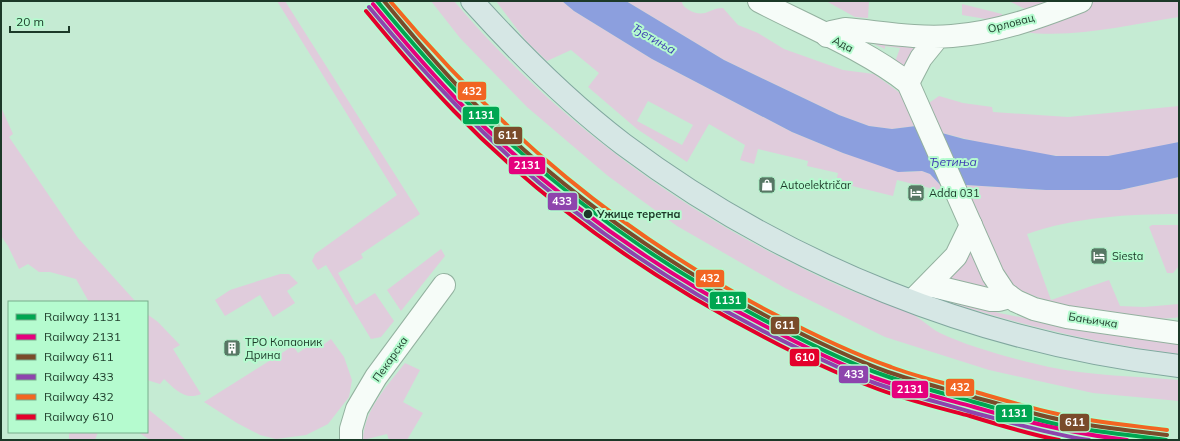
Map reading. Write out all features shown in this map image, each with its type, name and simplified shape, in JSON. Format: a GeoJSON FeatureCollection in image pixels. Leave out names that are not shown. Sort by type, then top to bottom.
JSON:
{"type":"FeatureCollection","features":[{"type":"Feature","properties":{"kind":"main road"},"geometry":{"type":"LineString","coordinates":[[472,1],[541,73],[622,142],[657,168],[753,228],[820,262],[912,301],[981,325],[1042,341],[1129,359],[1179,366]]}},
{"type":"Feature","properties":{"kind":"street","name":"Ада"},"geometry":{"type":"LineString","coordinates":[[759,1],[891,69],[912,91]]}},
{"type":"Feature","properties":{"kind":"street","name":"Орловац"},"geometry":{"type":"LineString","coordinates":[[827,36],[832,32],[845,29],[938,37],[969,34],[1013,24],[1081,1]]}},
{"type":"Feature","properties":{"kind":"street"},"geometry":{"type":"LineString","coordinates":[[912,91],[922,58],[938,37]]}},
{"type":"Feature","properties":{"kind":"street","name":"Бањичка"},"geometry":{"type":"LineString","coordinates":[[912,91],[993,275],[998,285],[1010,297],[1034,309],[1067,317],[1179,333]]}},
{"type":"Feature","properties":{"kind":"street"},"geometry":{"type":"LineString","coordinates":[[912,301],[956,256],[972,225]]}},
{"type":"Feature","properties":{"kind":"street","name":"Пекарска"},"geometry":{"type":"LineString","coordinates":[[351,440],[351,429],[357,409],[376,377],[444,285]]}},
{"type":"Feature","properties":{"kind":"street"},"geometry":{"type":"LineString","coordinates":[[929,285],[991,300],[999,300],[1010,297]]}},
{"type":"Feature","properties":{"kind":"shaded area"},"geometry":{"type":"Polygon","coordinates":[[[277,1],[285,1],[420,214],[361,254],[363,258],[338,273],[356,305],[375,293],[394,321],[381,337],[371,339],[326,265],[318,270],[312,261],[315,254],[397,195],[277,1]]]}},
{"type":"Feature","properties":{"kind":"shaded area"},"geometry":{"type":"Polygon","coordinates":[[[431,1],[454,1],[528,80],[611,151],[655,183],[701,213],[748,240],[834,283],[892,305],[916,316],[940,333],[965,343],[1008,357],[1065,370],[1179,380],[1179,401],[1093,393],[989,370],[885,337],[785,288],[677,226],[608,176],[527,107],[460,38],[431,1]]]}},
{"type":"Feature","properties":{"kind":"shaded area"},"geometry":{"type":"Polygon","coordinates":[[[496,1],[562,1],[574,11],[652,59],[792,132],[843,153],[905,172],[922,171],[930,174],[944,189],[938,190],[897,180],[893,196],[836,182],[838,173],[807,166],[808,161],[758,149],[754,164],[740,160],[745,145],[709,124],[687,162],[637,129],[588,87],[599,73],[571,50],[547,61],[526,41],[496,1]],[[648,101],[637,121],[682,145],[693,125],[648,101]]]}},
{"type":"Feature","properties":{"kind":"shaded area"},"geometry":{"type":"Polygon","coordinates":[[[626,1],[682,1],[686,8],[699,13],[723,8],[738,25],[758,33],[784,49],[843,70],[874,74],[900,93],[916,126],[892,129],[869,126],[839,115],[724,60],[626,1]]]}},
{"type":"Feature","properties":{"kind":"shaded area"},"geometry":{"type":"Polygon","coordinates":[[[826,1],[869,1],[868,18],[855,17],[826,1]]]}},
{"type":"Feature","properties":{"kind":"shaded area"},"geometry":{"type":"Polygon","coordinates":[[[1009,1],[1055,1],[1027,10],[1009,1]]]}},
{"type":"Feature","properties":{"kind":"shaded area"},"geometry":{"type":"Polygon","coordinates":[[[1096,1],[1179,1],[1179,17],[1078,33],[1057,34],[1017,31],[1096,1]]]}},
{"type":"Feature","properties":{"kind":"shaded area"},"geometry":{"type":"Polygon","coordinates":[[[962,4],[1002,14],[1002,16],[986,19],[962,15],[962,4]]]}},
{"type":"Feature","properties":{"kind":"shaded area"},"geometry":{"type":"Polygon","coordinates":[[[872,43],[917,45],[906,69],[895,62],[900,48],[885,46],[885,49],[872,43]]]}},
{"type":"Feature","properties":{"kind":"shaded area"},"geometry":{"type":"Polygon","coordinates":[[[939,96],[963,103],[992,107],[993,112],[1068,117],[1179,106],[1179,142],[1125,154],[1086,157],[1045,155],[1003,148],[942,133],[929,103],[939,96]]]}},
{"type":"Feature","properties":{"kind":"shaded area"},"geometry":{"type":"Polygon","coordinates":[[[1,107],[13,134],[9,137],[78,238],[135,301],[88,301],[76,279],[50,272],[39,272],[28,264],[19,269],[8,246],[1,236],[1,107]]]}},
{"type":"Feature","properties":{"kind":"shaded area"},"geometry":{"type":"Polygon","coordinates":[[[1179,177],[1179,214],[1121,216],[1083,220],[1046,228],[1027,234],[1051,300],[1109,280],[1120,306],[1144,307],[1179,304],[1179,317],[1164,318],[1143,318],[1118,315],[1064,305],[1040,298],[1021,290],[1009,282],[996,260],[966,185],[1046,190],[1120,190],[1179,177]]]}},
{"type":"Feature","properties":{"kind":"shaded area"},"geometry":{"type":"Polygon","coordinates":[[[1152,225],[1179,225],[1179,266],[1173,273],[1167,273],[1149,227],[1152,225]]]}},
{"type":"Feature","properties":{"kind":"shaded area"},"geometry":{"type":"Polygon","coordinates":[[[441,249],[445,256],[401,311],[387,290],[441,249]]]}},
{"type":"Feature","properties":{"kind":"shaded area"},"geometry":{"type":"Polygon","coordinates":[[[971,252],[987,289],[951,279],[971,252]]]}},
{"type":"Feature","properties":{"kind":"shaded area"},"geometry":{"type":"Polygon","coordinates":[[[280,274],[289,274],[298,283],[287,291],[295,303],[273,317],[260,295],[225,316],[215,300],[230,290],[280,274]]]}},
{"type":"Feature","properties":{"kind":"shaded area"},"geometry":{"type":"Polygon","coordinates":[[[949,300],[999,313],[1090,331],[1179,343],[1179,354],[1120,345],[1062,333],[977,311],[947,301],[949,300]]]}},
{"type":"Feature","properties":{"kind":"shaded area"},"geometry":{"type":"Polygon","coordinates":[[[148,315],[158,322],[180,345],[173,349],[201,394],[195,396],[185,395],[176,390],[164,379],[160,384],[148,380],[148,315]]]}},
{"type":"Feature","properties":{"kind":"shaded area"},"geometry":{"type":"Polygon","coordinates":[[[319,339],[323,345],[331,339],[344,357],[352,380],[349,397],[328,424],[306,435],[276,439],[260,435],[237,423],[204,402],[293,346],[298,353],[319,339]]]}},
{"type":"Feature","properties":{"kind":"shaded area"},"geometry":{"type":"Polygon","coordinates":[[[405,363],[420,370],[403,402],[423,413],[407,440],[389,440],[387,434],[363,440],[364,429],[372,409],[384,390],[405,363]]]}},
{"type":"Feature","properties":{"kind":"shaded area"},"geometry":{"type":"Polygon","coordinates":[[[148,409],[186,440],[150,440],[140,433],[148,433],[148,409]]]}},
{"type":"Feature","properties":{"kind":"shaded area"},"geometry":{"type":"Polygon","coordinates":[[[69,433],[98,433],[95,440],[69,440],[69,433]]]}},
{"type":"Feature","properties":{"kind":"water","name":"Ђетиња"},"geometry":{"type":"Polygon","coordinates":[[[562,1],[626,1],[724,60],[839,115],[869,126],[892,129],[916,126],[964,139],[1056,156],[1108,156],[1179,142],[1179,177],[1120,190],[1046,190],[966,185],[944,189],[930,174],[922,171],[898,172],[843,153],[792,132],[652,59],[574,11],[562,1]]]}},
{"type":"Feature","properties":{"kind":"rail line","name":"1131"},"geometry":{"type":"LineString","coordinates":[[377,1],[455,90],[535,165],[571,195],[646,250],[725,299],[827,352],[900,381],[1049,423],[1086,430],[1166,440]]}},
{"type":"Feature","properties":{"kind":"rail line","name":"611"},"geometry":{"type":"LineString","coordinates":[[384,1],[425,50],[469,98],[538,162],[611,220],[689,272],[729,296],[828,347],[899,376],[1059,420],[1167,435]]}},
{"type":"Feature","properties":{"kind":"rail line","name":"432"},"geometry":{"type":"LineString","coordinates":[[390,1],[432,49],[476,95],[520,137],[566,177],[614,215],[665,250],[718,283],[774,314],[861,356],[924,378],[1060,415],[1167,430]]}},
{"type":"Feature","properties":{"kind":"rail line","name":"2131"},"geometry":{"type":"LineString","coordinates":[[373,4],[439,81],[496,138],[531,169],[605,228],[683,280],[724,304],[819,354],[875,378],[924,394],[1012,418],[1069,431],[1127,440]]}},
{"type":"Feature","properties":{"kind":"rail line","name":"433"},"geometry":{"type":"LineString","coordinates":[[369,7],[446,95],[527,172],[564,203],[640,259],[680,284],[763,331],[872,382],[922,398],[1015,424],[1089,440]]}},
{"type":"Feature","properties":{"kind":"rail line","name":"610"},"geometry":{"type":"LineString","coordinates":[[366,11],[442,99],[488,145],[524,177],[600,236],[639,264],[680,290],[777,344],[856,381],[894,395],[1003,426],[1059,440]]}},
{"type":"Feature","properties":{"kind":"place","name":"Autoelektričar"},"geometry":{"type":"Point","coordinates":[767,185]}},
{"type":"Feature","properties":{"kind":"place","name":"Adda 031"},"geometry":{"type":"Point","coordinates":[916,193]}},
{"type":"Feature","properties":{"kind":"place","name":"Ужице теретна"},"geometry":{"type":"Point","coordinates":[588,214]}},
{"type":"Feature","properties":{"kind":"place","name":"Siesta"},"geometry":{"type":"Point","coordinates":[1099,256]}},
{"type":"Feature","properties":{"kind":"place","name":"ТРО Копаоник Дрина"},"geometry":{"type":"Point","coordinates":[232,348]}}]}
